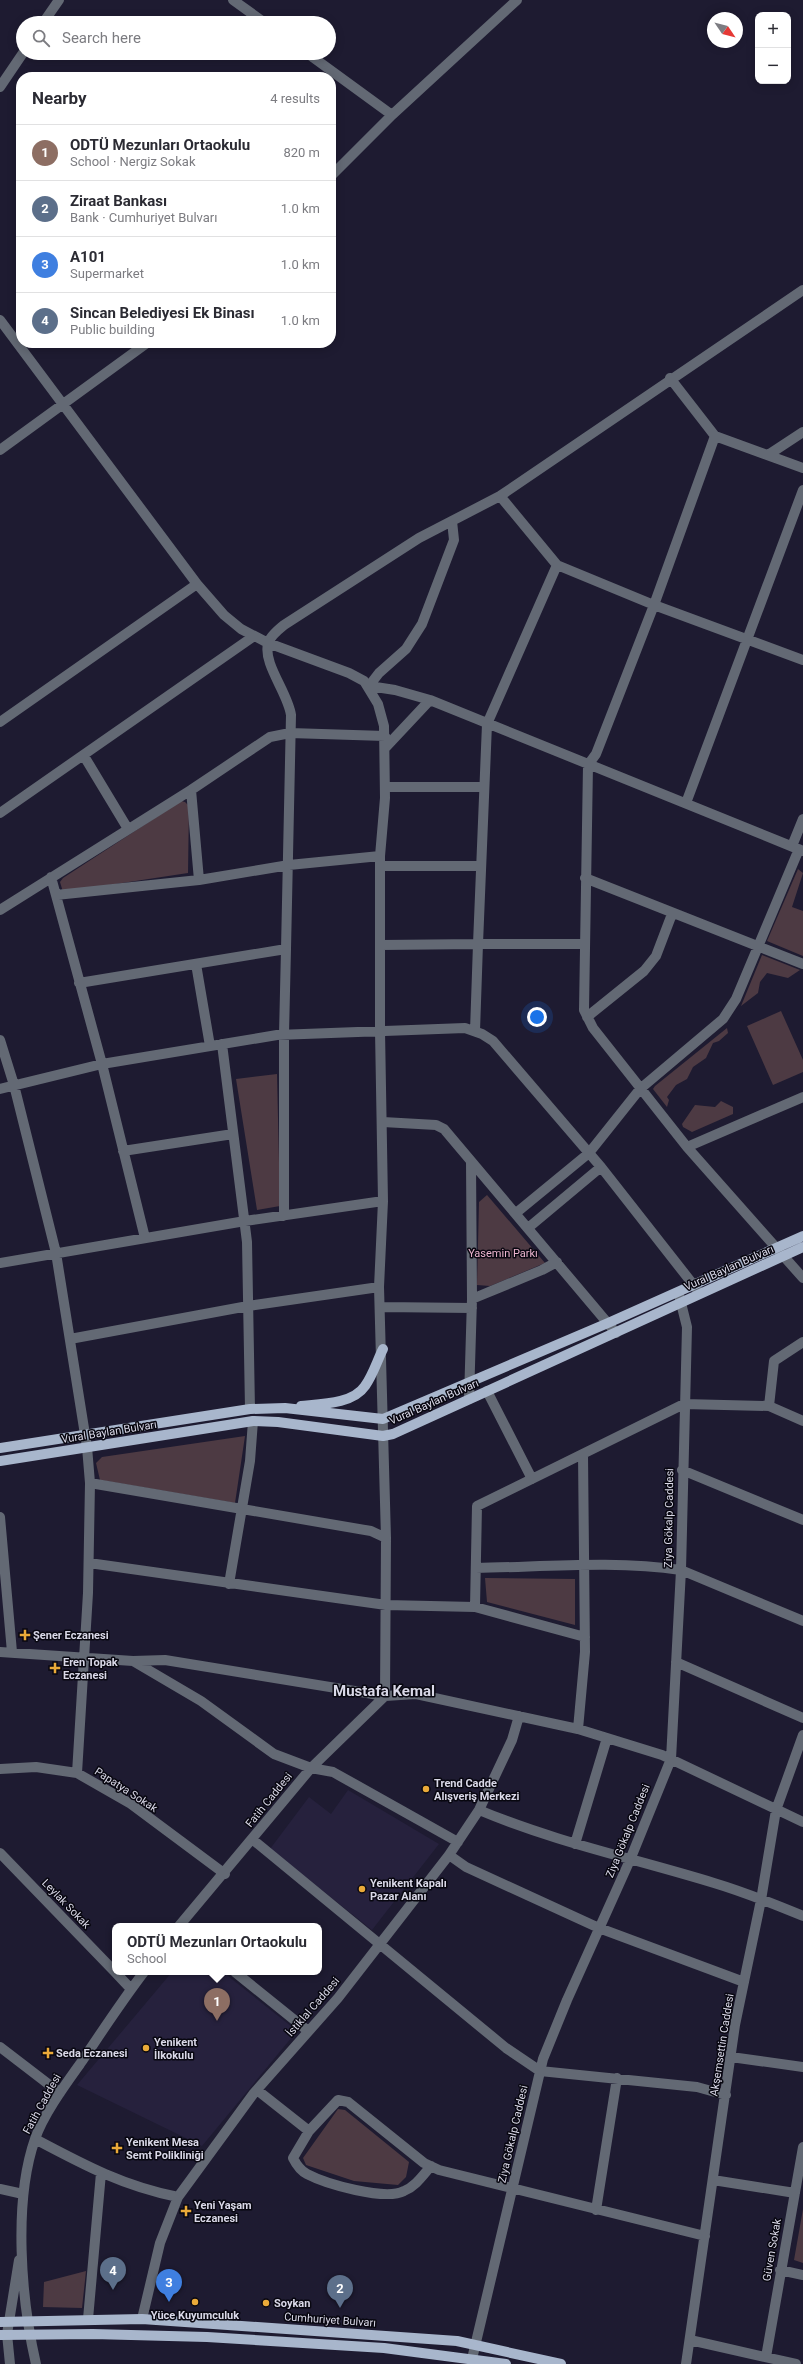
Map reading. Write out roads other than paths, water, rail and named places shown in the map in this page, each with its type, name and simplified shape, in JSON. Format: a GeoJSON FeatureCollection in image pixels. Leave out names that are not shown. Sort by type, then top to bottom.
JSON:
{"type":"FeatureCollection","features":[{"type":"Feature","properties":{"kind":"main road","name":"Vural Baylan Bulvarı"},"geometry":{"type":"LineString","coordinates":[[0,1448],[250,1409],[286,1408],[383,1420],[608,1323],[803,1236]]}},
{"type":"Feature","properties":{"kind":"main road","name":"Vural Baylan Bulvarı"},"geometry":{"type":"LineString","coordinates":[[0,1461],[253,1421],[278,1422],[383,1436],[393,1434],[803,1248]]}},
{"type":"Feature","properties":{"kind":"main road"},"geometry":{"type":"LineString","coordinates":[[286,1408],[339,1401],[353,1395],[364,1387],[383,1349]]}},
{"type":"Feature","properties":{"kind":"main road","name":"Cumhuriyet Bulvarı"},"geometry":{"type":"LineString","coordinates":[[4,2322],[142,2319],[457,2341],[561,2364]]}},
{"type":"Feature","properties":{"kind":"main road"},"geometry":{"type":"LineString","coordinates":[[3,2334],[207,2337],[384,2348],[506,2364]]}},
{"type":"Feature","properties":{"kind":"street"},"geometry":{"type":"LineString","coordinates":[[48,16],[59,0]]}},
{"type":"Feature","properties":{"kind":"street"},"geometry":{"type":"LineString","coordinates":[[233,0],[255,16]]}},
{"type":"Feature","properties":{"kind":"street"},"geometry":{"type":"LineString","coordinates":[[336,171],[392,115],[517,0]]}},
{"type":"Feature","properties":{"kind":"street"},"geometry":{"type":"LineString","coordinates":[[0,87],[18,60]]}},
{"type":"Feature","properties":{"kind":"street"},"geometry":{"type":"LineString","coordinates":[[317,60],[333,72]]}},
{"type":"Feature","properties":{"kind":"street"},"geometry":{"type":"LineString","coordinates":[[336,74],[392,115]]}},
{"type":"Feature","properties":{"kind":"street"},"geometry":{"type":"LineString","coordinates":[[284,1216],[284,1034],[289,865],[290,707],[270,661],[268,643],[284,625],[419,538],[500,496],[670,378],[803,290]]}},
{"type":"Feature","properties":{"kind":"street"},"geometry":{"type":"LineString","coordinates":[[0,320],[16,341]]}},
{"type":"Feature","properties":{"kind":"street"},"geometry":{"type":"LineString","coordinates":[[21,348],[197,584],[224,615],[254,636],[268,643],[357,676],[369,686],[382,715],[385,736],[385,787],[380,856],[380,1031],[383,1122],[383,1201],[379,1287],[383,1349],[383,1436],[386,1538],[385,1696]]}},
{"type":"Feature","properties":{"kind":"street"},"geometry":{"type":"LineString","coordinates":[[0,450],[62,403],[140,348]]}},
{"type":"Feature","properties":{"kind":"street"},"geometry":{"type":"LineString","coordinates":[[670,378],[715,436],[803,468]]}},
{"type":"Feature","properties":{"kind":"street"},"geometry":{"type":"LineString","coordinates":[[768,455],[803,432]]}},
{"type":"Feature","properties":{"kind":"street"},"geometry":{"type":"LineString","coordinates":[[715,436],[654,605],[596,754],[588,765],[584,1010],[593,1028],[687,1147],[803,1278]]}},
{"type":"Feature","properties":{"kind":"street"},"geometry":{"type":"LineString","coordinates":[[686,803],[746,638],[803,490]]}},
{"type":"Feature","properties":{"kind":"street"},"geometry":{"type":"LineString","coordinates":[[500,496],[557,565],[654,605],[803,660]]}},
{"type":"Feature","properties":{"kind":"street"},"geometry":{"type":"LineString","coordinates":[[369,686],[379,673],[406,648],[422,624],[454,540],[452,521]]}},
{"type":"Feature","properties":{"kind":"street"},"geometry":{"type":"LineString","coordinates":[[475,1031],[483,787],[487,724],[557,565]]}},
{"type":"Feature","properties":{"kind":"street"},"geometry":{"type":"LineString","coordinates":[[0,722],[197,584]]}},
{"type":"Feature","properties":{"kind":"street"},"geometry":{"type":"LineString","coordinates":[[0,813],[84,756],[254,636]]}},
{"type":"Feature","properties":{"kind":"street"},"geometry":{"type":"LineString","coordinates":[[369,686],[395,690],[430,700],[798,849]]}},
{"type":"Feature","properties":{"kind":"street"},"geometry":{"type":"LineString","coordinates":[[385,748],[430,700]]}},
{"type":"Feature","properties":{"kind":"street"},"geometry":{"type":"LineString","coordinates":[[0,910],[191,790],[270,736],[290,733],[385,736]]}},
{"type":"Feature","properties":{"kind":"street"},"geometry":{"type":"LineString","coordinates":[[84,756],[128,829]]}},
{"type":"Feature","properties":{"kind":"street"},"geometry":{"type":"LineString","coordinates":[[385,787],[483,787]]}},
{"type":"Feature","properties":{"kind":"street"},"geometry":{"type":"LineString","coordinates":[[191,790],[199,880]]}},
{"type":"Feature","properties":{"kind":"street"},"geometry":{"type":"LineString","coordinates":[[516,1214],[589,1153],[640,1089],[723,1019],[736,999],[798,849],[803,819]]}},
{"type":"Feature","properties":{"kind":"street"},"geometry":{"type":"LineString","coordinates":[[56,895],[199,880],[289,865],[380,856]]}},
{"type":"Feature","properties":{"kind":"street"},"geometry":{"type":"LineString","coordinates":[[380,866],[480,866]]}},
{"type":"Feature","properties":{"kind":"street"},"geometry":{"type":"LineString","coordinates":[[52,877],[79,983],[102,1064],[145,1238]]}},
{"type":"Feature","properties":{"kind":"street"},"geometry":{"type":"LineString","coordinates":[[585,878],[672,914],[803,964]]}},
{"type":"Feature","properties":{"kind":"street"},"geometry":{"type":"LineString","coordinates":[[587,1017],[644,971],[656,956],[672,914]]}},
{"type":"Feature","properties":{"kind":"street"},"geometry":{"type":"LineString","coordinates":[[381,945],[584,944]]}},
{"type":"Feature","properties":{"kind":"street"},"geometry":{"type":"LineString","coordinates":[[79,983],[286,949]]}},
{"type":"Feature","properties":{"kind":"street"},"geometry":{"type":"LineString","coordinates":[[196,964],[210,1046]]}},
{"type":"Feature","properties":{"kind":"street"},"geometry":{"type":"LineString","coordinates":[[0,1089],[102,1064],[284,1034],[465,1028],[475,1031],[493,1042],[601,1167],[701,1294]]}},
{"type":"Feature","properties":{"kind":"street"},"geometry":{"type":"LineString","coordinates":[[0,1040],[14,1085],[56,1253],[87,1448],[90,1483],[89,1563],[77,1772]]}},
{"type":"Feature","properties":{"kind":"street"},"geometry":{"type":"LineString","coordinates":[[222,1044],[247,1242],[250,1409]]}},
{"type":"Feature","properties":{"kind":"street"},"geometry":{"type":"LineString","coordinates":[[687,1147],[803,1097]]}},
{"type":"Feature","properties":{"kind":"street"},"geometry":{"type":"LineString","coordinates":[[383,1122],[436,1125],[444,1129],[455,1141],[470,1162],[528,1228],[616,1333]]}},
{"type":"Feature","properties":{"kind":"street"},"geometry":{"type":"LineString","coordinates":[[123,1151],[233,1134]]}},
{"type":"Feature","properties":{"kind":"street"},"geometry":{"type":"LineString","coordinates":[[469,1399],[472,1304],[470,1162]]}},
{"type":"Feature","properties":{"kind":"street"},"geometry":{"type":"LineString","coordinates":[[528,1228],[601,1167]]}},
{"type":"Feature","properties":{"kind":"street"},"geometry":{"type":"LineString","coordinates":[[0,1263],[245,1221],[383,1201]]}},
{"type":"Feature","properties":{"kind":"street"},"geometry":{"type":"LineString","coordinates":[[381,1307],[472,1304],[557,1262]]}},
{"type":"Feature","properties":{"kind":"street"},"geometry":{"type":"LineString","coordinates":[[70,1339],[248,1306],[379,1287]]}},
{"type":"Feature","properties":{"kind":"street","name":"Ziya Gökalp Caddesi"},"geometry":{"type":"LineString","coordinates":[[472,2359],[474,2345],[542,2059],[566,2000],[630,1860],[671,1758],[681,1570],[686,1327],[678,1291]]}},
{"type":"Feature","properties":{"kind":"street"},"geometry":{"type":"LineString","coordinates":[[769,1406],[774,1361],[803,1342]]}},
{"type":"Feature","properties":{"kind":"street"},"geometry":{"type":"LineString","coordinates":[[487,1391],[532,1479]]}},
{"type":"Feature","properties":{"kind":"street"},"geometry":{"type":"LineString","coordinates":[[475,1607],[477,1506],[684,1404],[769,1406],[803,1421]]}},
{"type":"Feature","properties":{"kind":"street"},"geometry":{"type":"LineString","coordinates":[[229,1584],[250,1461],[253,1421]]}},
{"type":"Feature","properties":{"kind":"street"},"geometry":{"type":"LineString","coordinates":[[578,1730],[585,1636],[583,1454]]}},
{"type":"Feature","properties":{"kind":"street"},"geometry":{"type":"LineString","coordinates":[[682,1470],[803,1520]]}},
{"type":"Feature","properties":{"kind":"street"},"geometry":{"type":"LineString","coordinates":[[90,1483],[371,1531],[386,1538]]}},
{"type":"Feature","properties":{"kind":"street"},"geometry":{"type":"LineString","coordinates":[[0,1517],[12,1652]]}},
{"type":"Feature","properties":{"kind":"street"},"geometry":{"type":"LineString","coordinates":[[89,1563],[386,1605],[475,1607],[585,1636]]}},
{"type":"Feature","properties":{"kind":"street"},"geometry":{"type":"LineString","coordinates":[[476,1568],[585,1566],[664,1568],[681,1570],[803,1621]]}},
{"type":"Feature","properties":{"kind":"street"},"geometry":{"type":"LineString","coordinates":[[0,1652],[84,1656],[133,1661],[165,1660],[385,1696],[416,1694],[578,1730],[671,1758],[803,1822]]}},
{"type":"Feature","properties":{"kind":"street"},"geometry":{"type":"LineString","coordinates":[[133,1661],[201,1701],[274,1754],[311,1768],[333,1772],[458,1842]]}},
{"type":"Feature","properties":{"kind":"street"},"geometry":{"type":"LineString","coordinates":[[676,1662],[803,1718]]}},
{"type":"Feature","properties":{"kind":"street","name":"Fatih Caddesi"},"geometry":{"type":"LineString","coordinates":[[182,1923],[225,1874],[311,1768],[385,1696]]}},
{"type":"Feature","properties":{"kind":"street","name":"İstiklal Caddesi"},"geometry":{"type":"LineString","coordinates":[[142,2319],[160,2243],[178,2196],[257,2090],[338,1998],[449,1855],[479,1810],[512,1740],[518,1716]]}},
{"type":"Feature","properties":{"kind":"street","name":"Akşemsettin Caddesi"},"geometry":{"type":"LineString","coordinates":[[686,2364],[731,2057],[744,1982],[761,1900],[776,1810],[803,1735]]}},
{"type":"Feature","properties":{"kind":"street"},"geometry":{"type":"LineString","coordinates":[[575,1844],[607,1738]]}},
{"type":"Feature","properties":{"kind":"street","name":"Papatya Sokak"},"geometry":{"type":"LineString","coordinates":[[0,1769],[36,1767],[77,1772],[131,1804],[225,1874]]}},
{"type":"Feature","properties":{"kind":"street"},"geometry":{"type":"LineString","coordinates":[[479,1810],[575,1844],[715,1883],[803,1916]]}},
{"type":"Feature","properties":{"kind":"street"},"geometry":{"type":"LineString","coordinates":[[252,1839],[506,2048],[540,2071],[617,2078],[697,2088],[726,2095]]}},
{"type":"Feature","properties":{"kind":"street","name":"Leylak Sokak"},"geometry":{"type":"LineString","coordinates":[[0,1853],[112,1969]]}},
{"type":"Feature","properties":{"kind":"street"},"geometry":{"type":"LineString","coordinates":[[449,1855],[466,1867],[599,1928],[744,1982]]}},
{"type":"Feature","properties":{"kind":"street","name":"Leylak Sokak"},"geometry":{"type":"LineString","coordinates":[[118,1975],[131,1988]]}},
{"type":"Feature","properties":{"kind":"street","name":"Fatih Caddesi"},"geometry":{"type":"LineString","coordinates":[[36,2364],[30,2334],[21,2246],[22,2194],[35,2139],[60,2093],[131,1988],[142,1975]]}},
{"type":"Feature","properties":{"kind":"street"},"geometry":{"type":"LineString","coordinates":[[239,1975],[308,2031]]}},
{"type":"Feature","properties":{"kind":"street"},"geometry":{"type":"LineString","coordinates":[[0,2047],[60,2093]]}},
{"type":"Feature","properties":{"kind":"street"},"geometry":{"type":"LineString","coordinates":[[731,2057],[803,2067]]}},
{"type":"Feature","properties":{"kind":"street"},"geometry":{"type":"LineString","coordinates":[[596,2210],[617,2078]]}},
{"type":"Feature","properties":{"kind":"street"},"geometry":{"type":"LineString","coordinates":[[257,2090],[309,2131]]}},
{"type":"Feature","properties":{"kind":"street"},"geometry":{"type":"LineString","coordinates":[[431,2166],[415,2185],[403,2192],[379,2193],[340,2187],[305,2173],[293,2158],[309,2131],[338,2100],[348,2102],[431,2166],[512,2190],[705,2236]]}},
{"type":"Feature","properties":{"kind":"street"},"geometry":{"type":"LineString","coordinates":[[35,2139],[102,2173],[152,2192],[178,2196]]}},
{"type":"Feature","properties":{"kind":"street","name":"Güven Sokak"},"geometry":{"type":"LineString","coordinates":[[766,2357],[780,2270],[803,2147]]}},
{"type":"Feature","properties":{"kind":"street"},"geometry":{"type":"LineString","coordinates":[[88,2319],[102,2173]]}},
{"type":"Feature","properties":{"kind":"street"},"geometry":{"type":"LineString","coordinates":[[714,2180],[795,2193]]}},
{"type":"Feature","properties":{"kind":"street"},"geometry":{"type":"LineString","coordinates":[[0,2189],[22,2194]]}},
{"type":"Feature","properties":{"kind":"street","name":"Fatih Caddesi"},"geometry":{"type":"LineString","coordinates":[[10,2364],[3,2334],[4,2322],[21,2246]]}},
{"type":"Feature","properties":{"kind":"street"},"geometry":{"type":"LineString","coordinates":[[780,2270],[803,2275]]}},
{"type":"Feature","properties":{"kind":"street"},"geometry":{"type":"LineString","coordinates":[[690,2340],[796,2364]]}},
{"type":"Feature","properties":{"kind":"place","name":"Şener Eczanesi"},"geometry":{"type":"Point","coordinates":[25,1635]}},
{"type":"Feature","properties":{"kind":"place","name":"Eren Topak Eczanesi"},"geometry":{"type":"Point","coordinates":[55,1668]}},
{"type":"Feature","properties":{"kind":"place","name":"Trend Cadde Alışveriş Merkezi"},"geometry":{"type":"Point","coordinates":[426,1789]}},
{"type":"Feature","properties":{"kind":"place","name":"Yenikent Kapalı Pazar Alanı"},"geometry":{"type":"Point","coordinates":[362,1889]}},
{"type":"Feature","properties":{"kind":"place","name":"ODTÜ Mezunları Ortaokulu"},"geometry":{"type":"Point","coordinates":[217,2021]}},
{"type":"Feature","properties":{"kind":"place","name":"Yenikent İlkokulu"},"geometry":{"type":"Point","coordinates":[146,2048]}},
{"type":"Feature","properties":{"kind":"place","name":"Seda Eczanesi"},"geometry":{"type":"Point","coordinates":[48,2053]}},
{"type":"Feature","properties":{"kind":"place","name":"Yenikent Mesa Semt Polikliniği"},"geometry":{"type":"Point","coordinates":[117,2148]}},
{"type":"Feature","properties":{"kind":"place","name":"Yeni Yaşam Eczanesi"},"geometry":{"type":"Point","coordinates":[186,2211]}},
{"type":"Feature","properties":{"kind":"place","name":"Sincan Belediyesi Ek Binası"},"geometry":{"type":"Point","coordinates":[113,2290]}},
{"type":"Feature","properties":{"kind":"place","name":"A101"},"geometry":{"type":"Point","coordinates":[169,2302]}},
{"type":"Feature","properties":{"kind":"place","name":"Yüce Kuyumculuk"},"geometry":{"type":"Point","coordinates":[195,2302]}},
{"type":"Feature","properties":{"kind":"place","name":"Soykan"},"geometry":{"type":"Point","coordinates":[266,2303]}},
{"type":"Feature","properties":{"kind":"place","name":"Ziraat Bankası"},"geometry":{"type":"Point","coordinates":[340,2308]}},
{"type":"Feature","properties":{"kind":"district","name":"Mustafa Kemal"},"geometry":{"type":"Point","coordinates":[384,1691]}},
{"type":"Feature","properties":{"kind":"park label","name":"Yasemin Parkı"},"geometry":{"type":"Point","coordinates":[503,1253]}}]}
